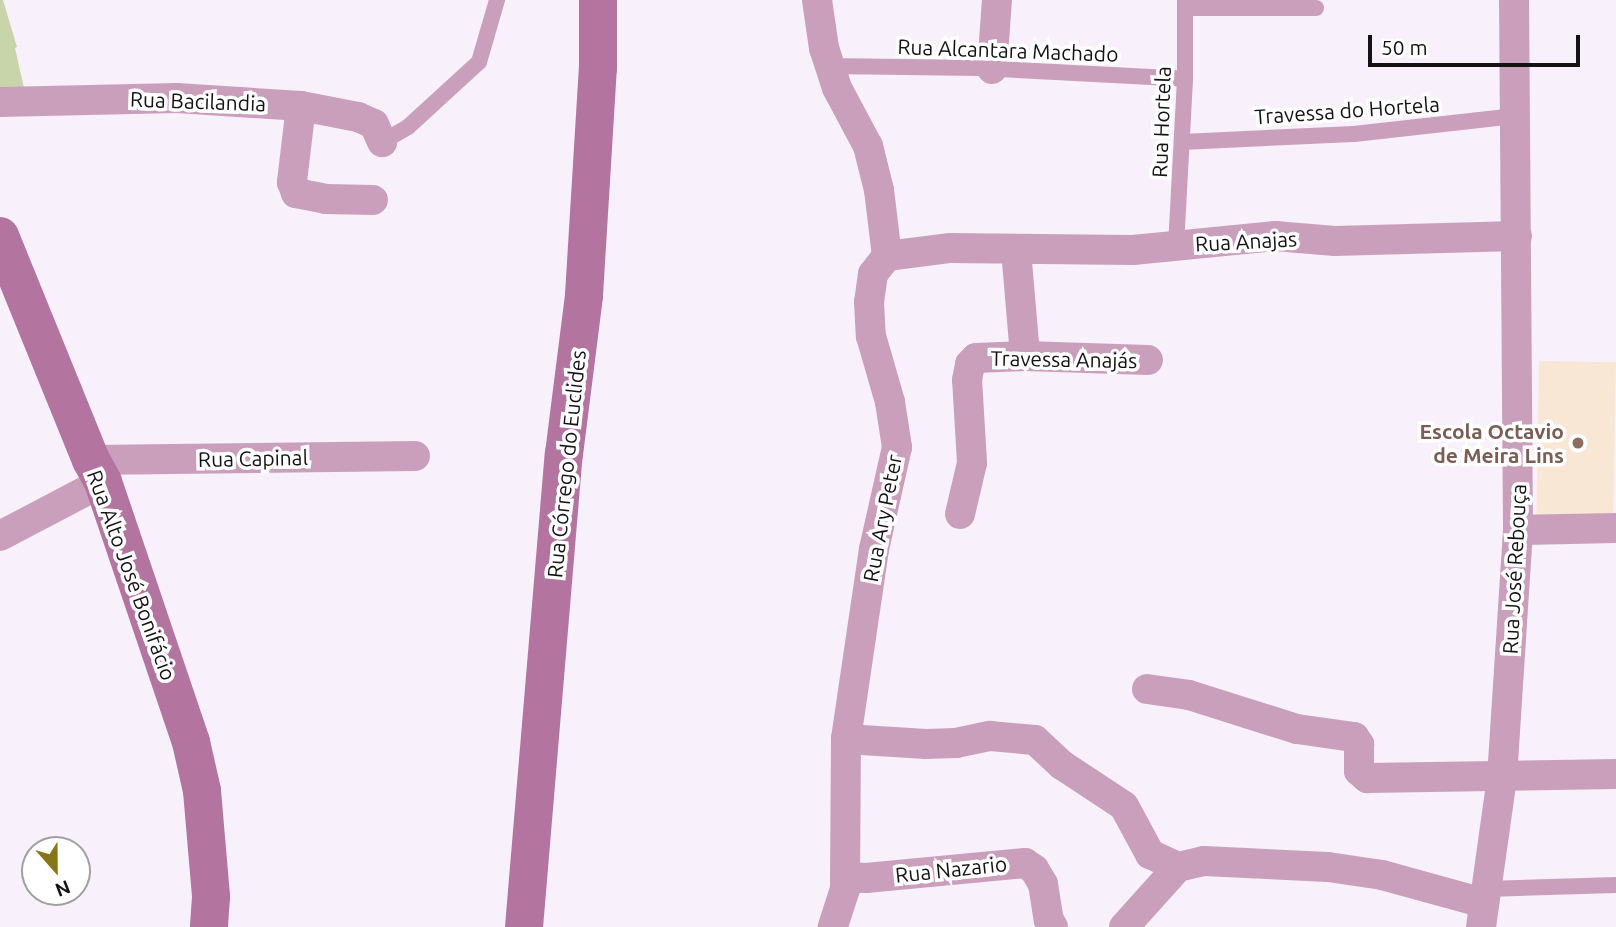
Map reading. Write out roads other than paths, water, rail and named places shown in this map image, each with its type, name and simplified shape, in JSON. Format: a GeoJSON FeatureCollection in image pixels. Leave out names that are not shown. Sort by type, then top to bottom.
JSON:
{"type":"FeatureCollection","features":[{"type":"Feature","properties":{"kind":"main road","name":"Rua Córrego do Euclides"},"geometry":{"type":"LineString","coordinates":[[524,927],[564,454],[584,295],[598,68],[598,0]]}},
{"type":"Feature","properties":{"kind":"main road","name":"Rua Alto José Bonifácio"},"geometry":{"type":"LineString","coordinates":[[0,236],[97,471],[194,754],[202,791],[211,897],[209,927]]}},
{"type":"Feature","properties":{"kind":"street"},"geometry":{"type":"LineString","coordinates":[[817,0],[837,88],[868,146],[879,190],[887,256]]}},
{"type":"Feature","properties":{"kind":"street"},"geometry":{"type":"LineString","coordinates":[[992,69],[997,0]]}},
{"type":"Feature","properties":{"kind":"street","name":"Rua José Rebouça"},"geometry":{"type":"LineString","coordinates":[[1484,906],[1502,778],[1518,530],[1514,0]]}},
{"type":"Feature","properties":{"kind":"street","name":"Rua Bacilandia"},"geometry":{"type":"LineString","coordinates":[[0,102],[138,98],[211,99],[301,106],[348,115],[373,124],[382,142]]}},
{"type":"Feature","properties":{"kind":"street"},"geometry":{"type":"LineString","coordinates":[[301,106],[293,188],[305,196],[373,200]]}},
{"type":"Feature","properties":{"kind":"street","name":"Rua Anajas"},"geometry":{"type":"LineString","coordinates":[[887,256],[950,248],[1133,250],[1275,236],[1335,241],[1517,236]]}},
{"type":"Feature","properties":{"kind":"street"},"geometry":{"type":"LineString","coordinates":[[1016,250],[1025,356]]}},
{"type":"Feature","properties":{"kind":"street","name":"Rua Ary Peter"},"geometry":{"type":"LineString","coordinates":[[833,927],[840,912],[846,877],[846,739],[874,549],[897,447],[890,402],[871,336],[869,302],[873,274],[887,256]]}},
{"type":"Feature","properties":{"kind":"street","name":"Travessa Anajás"},"geometry":{"type":"LineString","coordinates":[[960,514],[972,463],[967,393],[970,364],[976,358],[1025,356],[1148,360]]}},
{"type":"Feature","properties":{"kind":"street","name":"Rua Capinal"},"geometry":{"type":"LineString","coordinates":[[97,471],[415,456]]}},
{"type":"Feature","properties":{"kind":"street"},"geometry":{"type":"LineString","coordinates":[[0,536],[97,471]]}},
{"type":"Feature","properties":{"kind":"street"},"geometry":{"type":"LineString","coordinates":[[1518,530],[1616,528]]}},
{"type":"Feature","properties":{"kind":"street"},"geometry":{"type":"LineString","coordinates":[[1147,689],[1189,695],[1297,729],[1354,737],[1359,744],[1359,771],[1367,778],[1502,778],[1616,774]]}},
{"type":"Feature","properties":{"kind":"street"},"geometry":{"type":"LineString","coordinates":[[846,739],[926,744],[956,743],[990,736],[1035,740],[1071,771],[1124,806],[1150,854],[1178,867]]}},
{"type":"Feature","properties":{"kind":"street"},"geometry":{"type":"LineString","coordinates":[[1124,927],[1178,867],[1204,861],[1328,867],[1382,875],[1484,906]]}},
{"type":"Feature","properties":{"kind":"street","name":"Rua Nazario"},"geometry":{"type":"LineString","coordinates":[[846,877],[1025,863],[1034,869],[1043,884],[1049,920],[1054,927]]}},
{"type":"Feature","properties":{"kind":"lane"},"geometry":{"type":"LineString","coordinates":[[382,142],[408,127],[479,61],[497,0]]}},
{"type":"Feature","properties":{"kind":"lane"},"geometry":{"type":"LineString","coordinates":[[1185,4],[1316,8]]}},
{"type":"Feature","properties":{"kind":"lane","name":"Rua Hortela"},"geometry":{"type":"LineString","coordinates":[[1176,246],[1185,79],[1185,4]]}},
{"type":"Feature","properties":{"kind":"lane","name":"Rua Alcantara Machado"},"geometry":{"type":"LineString","coordinates":[[830,66],[992,69],[1185,79]]}},
{"type":"Feature","properties":{"kind":"lane","name":"Travessa do Hortela"},"geometry":{"type":"LineString","coordinates":[[1182,142],[1354,134],[1515,116]]}},
{"type":"Feature","properties":{"kind":"lane"},"geometry":{"type":"LineString","coordinates":[[1484,906],[1616,885]]}},
{"type":"Feature","properties":{"kind":"place","name":"Escola Octavio de Meira Lins"},"geometry":{"type":"Point","coordinates":[1578,443]}}]}
